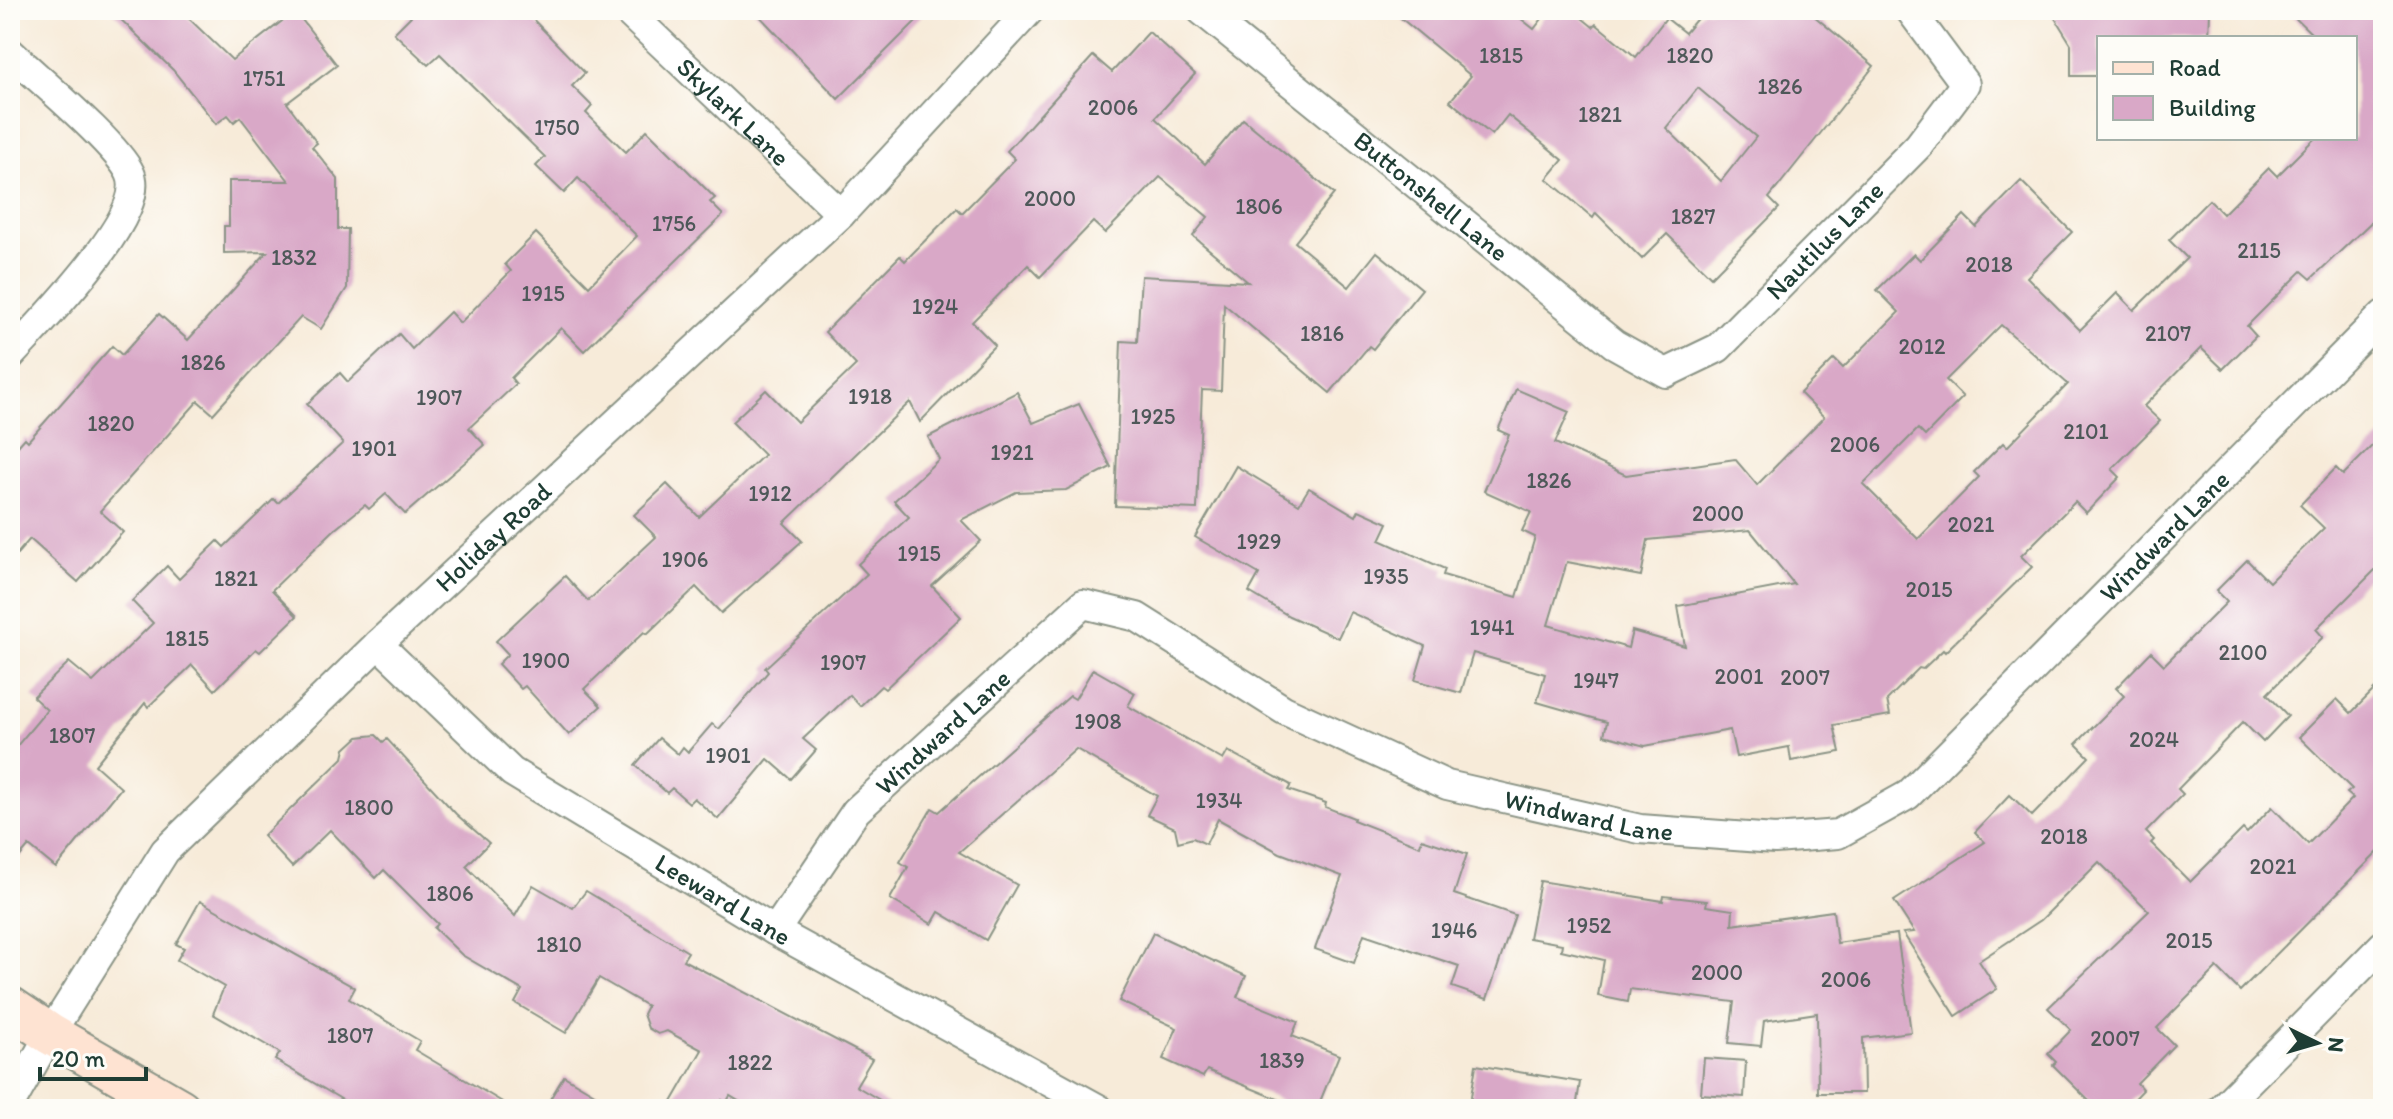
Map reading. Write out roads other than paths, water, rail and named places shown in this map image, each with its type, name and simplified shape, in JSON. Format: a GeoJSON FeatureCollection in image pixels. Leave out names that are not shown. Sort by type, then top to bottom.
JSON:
{"type":"FeatureCollection","features":[{"type":"Feature","properties":{"kind":"street","name":"Skylark Lane"},"geometry":{"type":"LineString","coordinates":[[626,10],[841,214]]}},
{"type":"Feature","properties":{"kind":"street","name":"Holiday Road"},"geometry":{"type":"LineString","coordinates":[[10,1105],[50,1034],[165,851],[378,644],[841,214],[1030,10]]}},
{"type":"Feature","properties":{"kind":"street","name":"Buttonshell Lane"},"geometry":{"type":"LineString","coordinates":[[1201,10],[1614,344],[1666,373]]}},
{"type":"Feature","properties":{"kind":"street","name":"Nautilus Lane"},"geometry":{"type":"LineString","coordinates":[[1666,373],[1718,348],[1919,145],[1965,84],[1910,10]]}},
{"type":"Feature","properties":{"kind":"street"},"geometry":{"type":"LineString","coordinates":[[10,52],[104,142],[130,173],[134,194],[97,258],[10,356]]}},
{"type":"Feature","properties":{"kind":"street","name":"Windward Lane"},"geometry":{"type":"LineString","coordinates":[[775,931],[856,811],[1083,604],[1137,617],[1284,710],[1447,785],[1640,829],[1775,839],[1838,834],[1908,795],[2383,315]]}},
{"type":"Feature","properties":{"kind":"street","name":"Leeward Lane"},"geometry":{"type":"LineString","coordinates":[[378,644],[512,772],[775,931],[1099,1109]]}},
{"type":"Feature","properties":{"kind":"street"},"geometry":{"type":"LineString","coordinates":[[2221,1109],[2383,945]]}},
{"type":"Feature","properties":{"kind":"street"},"geometry":{"type":"LineString","coordinates":[[10,1007],[50,1034],[180,1109]]}}]}
